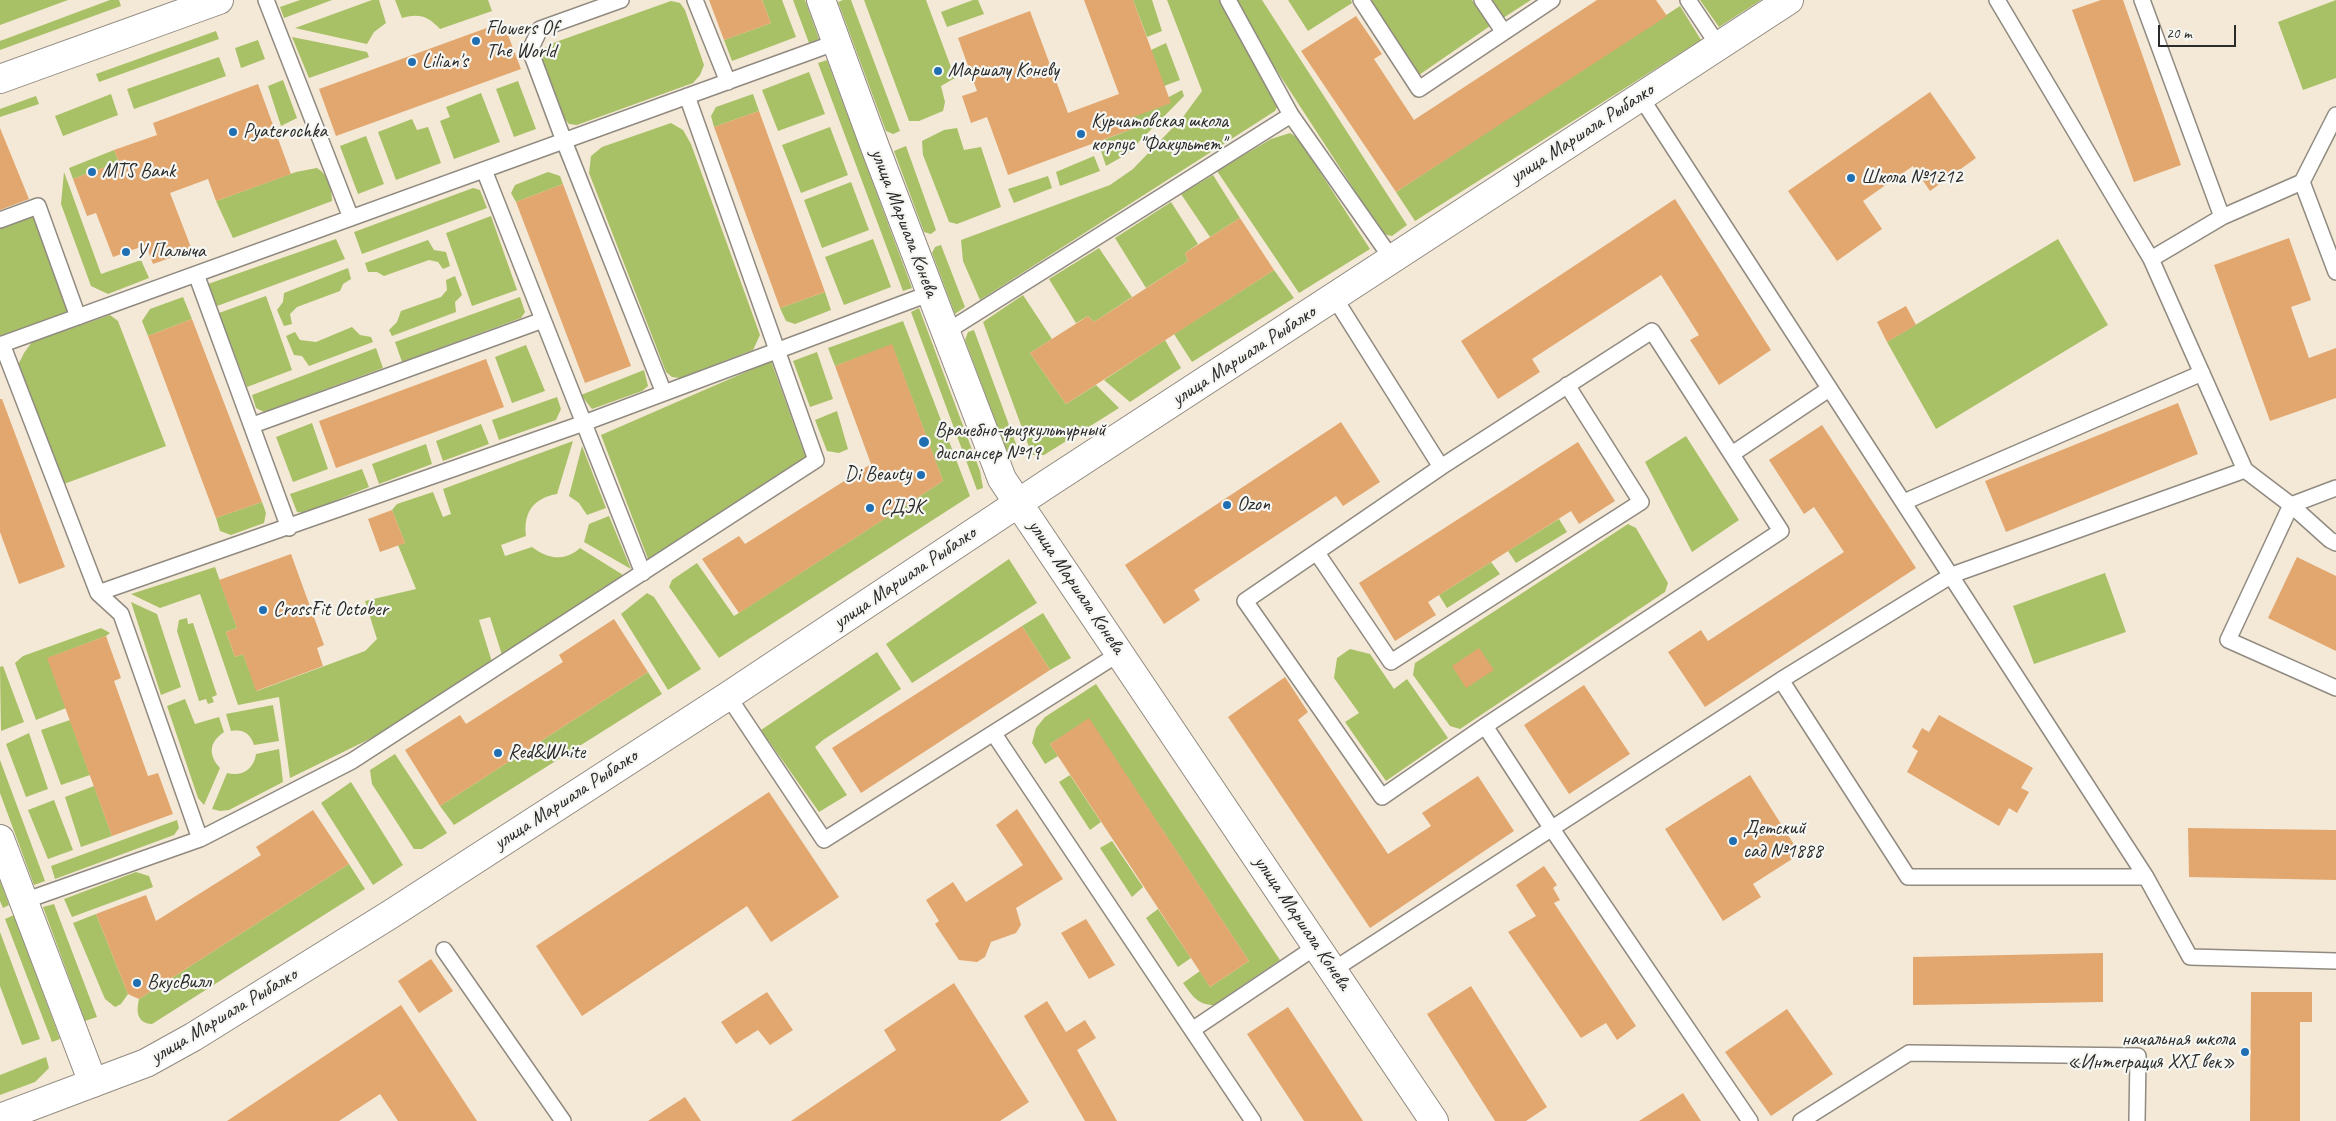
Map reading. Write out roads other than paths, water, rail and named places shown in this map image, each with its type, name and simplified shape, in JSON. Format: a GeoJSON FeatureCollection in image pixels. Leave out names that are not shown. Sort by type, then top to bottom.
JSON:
{"type":"FeatureCollection","features":[{"type":"Feature","properties":{"kind":"street"},"geometry":{"type":"LineString","coordinates":[[0,79],[219,0]]}},
{"type":"Feature","properties":{"kind":"street","name":"улица Маршала Конева"},"geometry":{"type":"LineString","coordinates":[[822,0],[1002,479],[1020,503],[1434,1121]]}},
{"type":"Feature","properties":{"kind":"street","name":"улица Маршала Рыбалко"},"geometry":{"type":"LineString","coordinates":[[5,1118],[146,1063],[193,1037],[398,909],[728,696],[1789,0]]}},
{"type":"Feature","properties":{"kind":"street"},"geometry":{"type":"LineString","coordinates":[[1,847],[24,901],[93,1083]]}},
{"type":"Feature","properties":{"kind":"lane"},"geometry":{"type":"LineString","coordinates":[[266,0],[351,218]]}},
{"type":"Feature","properties":{"kind":"lane"},"geometry":{"type":"LineString","coordinates":[[621,0],[540,29],[530,50],[664,393]]}},
{"type":"Feature","properties":{"kind":"lane"},"geometry":{"type":"LineString","coordinates":[[696,0],[728,82]]}},
{"type":"Feature","properties":{"kind":"lane"},"geometry":{"type":"LineString","coordinates":[[1228,0],[1291,114],[1392,259]]}},
{"type":"Feature","properties":{"kind":"lane"},"geometry":{"type":"LineString","coordinates":[[1361,0],[1418,88],[1552,0]]}},
{"type":"Feature","properties":{"kind":"lane"},"geometry":{"type":"LineString","coordinates":[[1482,0],[1503,31]]}},
{"type":"Feature","properties":{"kind":"lane"},"geometry":{"type":"LineString","coordinates":[[1688,0],[1718,45]]}},
{"type":"Feature","properties":{"kind":"lane"},"geometry":{"type":"LineString","coordinates":[[1998,0],[2152,259],[2245,470],[2336,543]]}},
{"type":"Feature","properties":{"kind":"lane"},"geometry":{"type":"LineString","coordinates":[[2142,0],[2222,217]]}},
{"type":"Feature","properties":{"kind":"lane"},"geometry":{"type":"LineString","coordinates":[[200,839],[121,614],[98,593],[1,344],[837,42]]}},
{"type":"Feature","properties":{"kind":"lane"},"geometry":{"type":"LineString","coordinates":[[24,901],[200,839],[352,761],[816,460],[687,96]]}},
{"type":"Feature","properties":{"kind":"lane"},"geometry":{"type":"LineString","coordinates":[[1640,96],[2146,877],[2190,957],[2336,961]]}},
{"type":"Feature","properties":{"kind":"lane"},"geometry":{"type":"LineString","coordinates":[[946,332],[1291,114]]}},
{"type":"Feature","properties":{"kind":"lane"},"geometry":{"type":"LineString","coordinates":[[2152,259],[2222,217],[2302,182],[2336,115]]}},
{"type":"Feature","properties":{"kind":"lane"},"geometry":{"type":"LineString","coordinates":[[484,170],[643,573]]}},
{"type":"Feature","properties":{"kind":"lane"},"geometry":{"type":"LineString","coordinates":[[2302,182],[2336,272]]}},
{"type":"Feature","properties":{"kind":"lane"},"geometry":{"type":"LineString","coordinates":[[0,220],[38,206],[78,316]]}},
{"type":"Feature","properties":{"kind":"lane"},"geometry":{"type":"LineString","coordinates":[[196,274],[253,425],[289,528]]}},
{"type":"Feature","properties":{"kind":"lane"},"geometry":{"type":"LineString","coordinates":[[98,593],[289,528],[584,423],[931,293]]}},
{"type":"Feature","properties":{"kind":"lane"},"geometry":{"type":"LineString","coordinates":[[1334,297],[1441,467]]}},
{"type":"Feature","properties":{"kind":"lane"},"geometry":{"type":"LineString","coordinates":[[253,425],[543,320]]}},
{"type":"Feature","properties":{"kind":"lane"},"geometry":{"type":"LineString","coordinates":[[1652,330],[1781,531],[1485,726],[1382,797],[1246,601],[1441,467],[1567,385],[1652,330]]}},
{"type":"Feature","properties":{"kind":"lane"},"geometry":{"type":"LineString","coordinates":[[1904,502],[2202,373]]}},
{"type":"Feature","properties":{"kind":"lane"},"geometry":{"type":"LineString","coordinates":[[1317,553],[1391,662],[1641,502],[1567,385]]}},
{"type":"Feature","properties":{"kind":"lane"},"geometry":{"type":"LineString","coordinates":[[1732,454],[1830,389]]}},
{"type":"Feature","properties":{"kind":"lane"},"geometry":{"type":"LineString","coordinates":[[1333,970],[1781,680],[1952,575],[2245,470]]}},
{"type":"Feature","properties":{"kind":"lane"},"geometry":{"type":"LineString","coordinates":[[2336,488],[2291,505],[2228,640],[2336,688]]}},
{"type":"Feature","properties":{"kind":"lane"},"geometry":{"type":"LineString","coordinates":[[728,696],[824,840],[1120,653]]}},
{"type":"Feature","properties":{"kind":"lane"},"geometry":{"type":"LineString","coordinates":[[1781,680],[1908,877],[2146,877]]}},
{"type":"Feature","properties":{"kind":"lane"},"geometry":{"type":"LineString","coordinates":[[1485,726],[1552,829],[1750,1121]]}},
{"type":"Feature","properties":{"kind":"lane"},"geometry":{"type":"LineString","coordinates":[[994,734],[1253,1121]]}},
{"type":"Feature","properties":{"kind":"lane"},"geometry":{"type":"LineString","coordinates":[[1192,1030],[1317,946]]}},
{"type":"Feature","properties":{"kind":"lane"},"geometry":{"type":"LineString","coordinates":[[444,950],[564,1121]]}},
{"type":"Feature","properties":{"kind":"lane"},"geometry":{"type":"LineString","coordinates":[[1802,1121],[1909,1053],[2138,1056],[2137,1121]]}},
{"type":"Feature","properties":{"kind":"place","name":"Flowers Of The World"},"geometry":{"type":"Point","coordinates":[476,41]}},
{"type":"Feature","properties":{"kind":"place","name":"Lilian's"},"geometry":{"type":"Point","coordinates":[412,62]}},
{"type":"Feature","properties":{"kind":"place","name":"Маршалу Коневу"},"geometry":{"type":"Point","coordinates":[938,71]}},
{"type":"Feature","properties":{"kind":"place","name":"Pyaterochka"},"geometry":{"type":"Point","coordinates":[233,132]}},
{"type":"Feature","properties":{"kind":"place","name":"Курчатовская школа корпус \"Факультет\""},"geometry":{"type":"Point","coordinates":[1081,134]}},
{"type":"Feature","properties":{"kind":"place","name":"MTS Bank"},"geometry":{"type":"Point","coordinates":[92,172]}},
{"type":"Feature","properties":{"kind":"place","name":"Школа №1212"},"geometry":{"type":"Point","coordinates":[1851,178]}},
{"type":"Feature","properties":{"kind":"place","name":"У Палыча"},"geometry":{"type":"Point","coordinates":[126,252]}},
{"type":"Feature","properties":{"kind":"place","name":"Врачебно-физкультурный диспансер №19"},"geometry":{"type":"Point","coordinates":[924,442]}},
{"type":"Feature","properties":{"kind":"place","name":"Di Beauty"},"geometry":{"type":"Point","coordinates":[921,475]}},
{"type":"Feature","properties":{"kind":"place","name":"Ozon"},"geometry":{"type":"Point","coordinates":[1227,505]}},
{"type":"Feature","properties":{"kind":"place","name":"СДЭК"},"geometry":{"type":"Point","coordinates":[870,508]}},
{"type":"Feature","properties":{"kind":"place","name":"CrossFit October"},"geometry":{"type":"Point","coordinates":[263,610]}},
{"type":"Feature","properties":{"kind":"place","name":"Red&White"},"geometry":{"type":"Point","coordinates":[498,753]}},
{"type":"Feature","properties":{"kind":"place","name":"Детский сад №1888"},"geometry":{"type":"Point","coordinates":[1733,841]}},
{"type":"Feature","properties":{"kind":"place","name":"ВкусВилл"},"geometry":{"type":"Point","coordinates":[137,983]}},
{"type":"Feature","properties":{"kind":"place","name":"начальная школа «Интеграция XXI век»"},"geometry":{"type":"Point","coordinates":[2245,1052]}}]}
